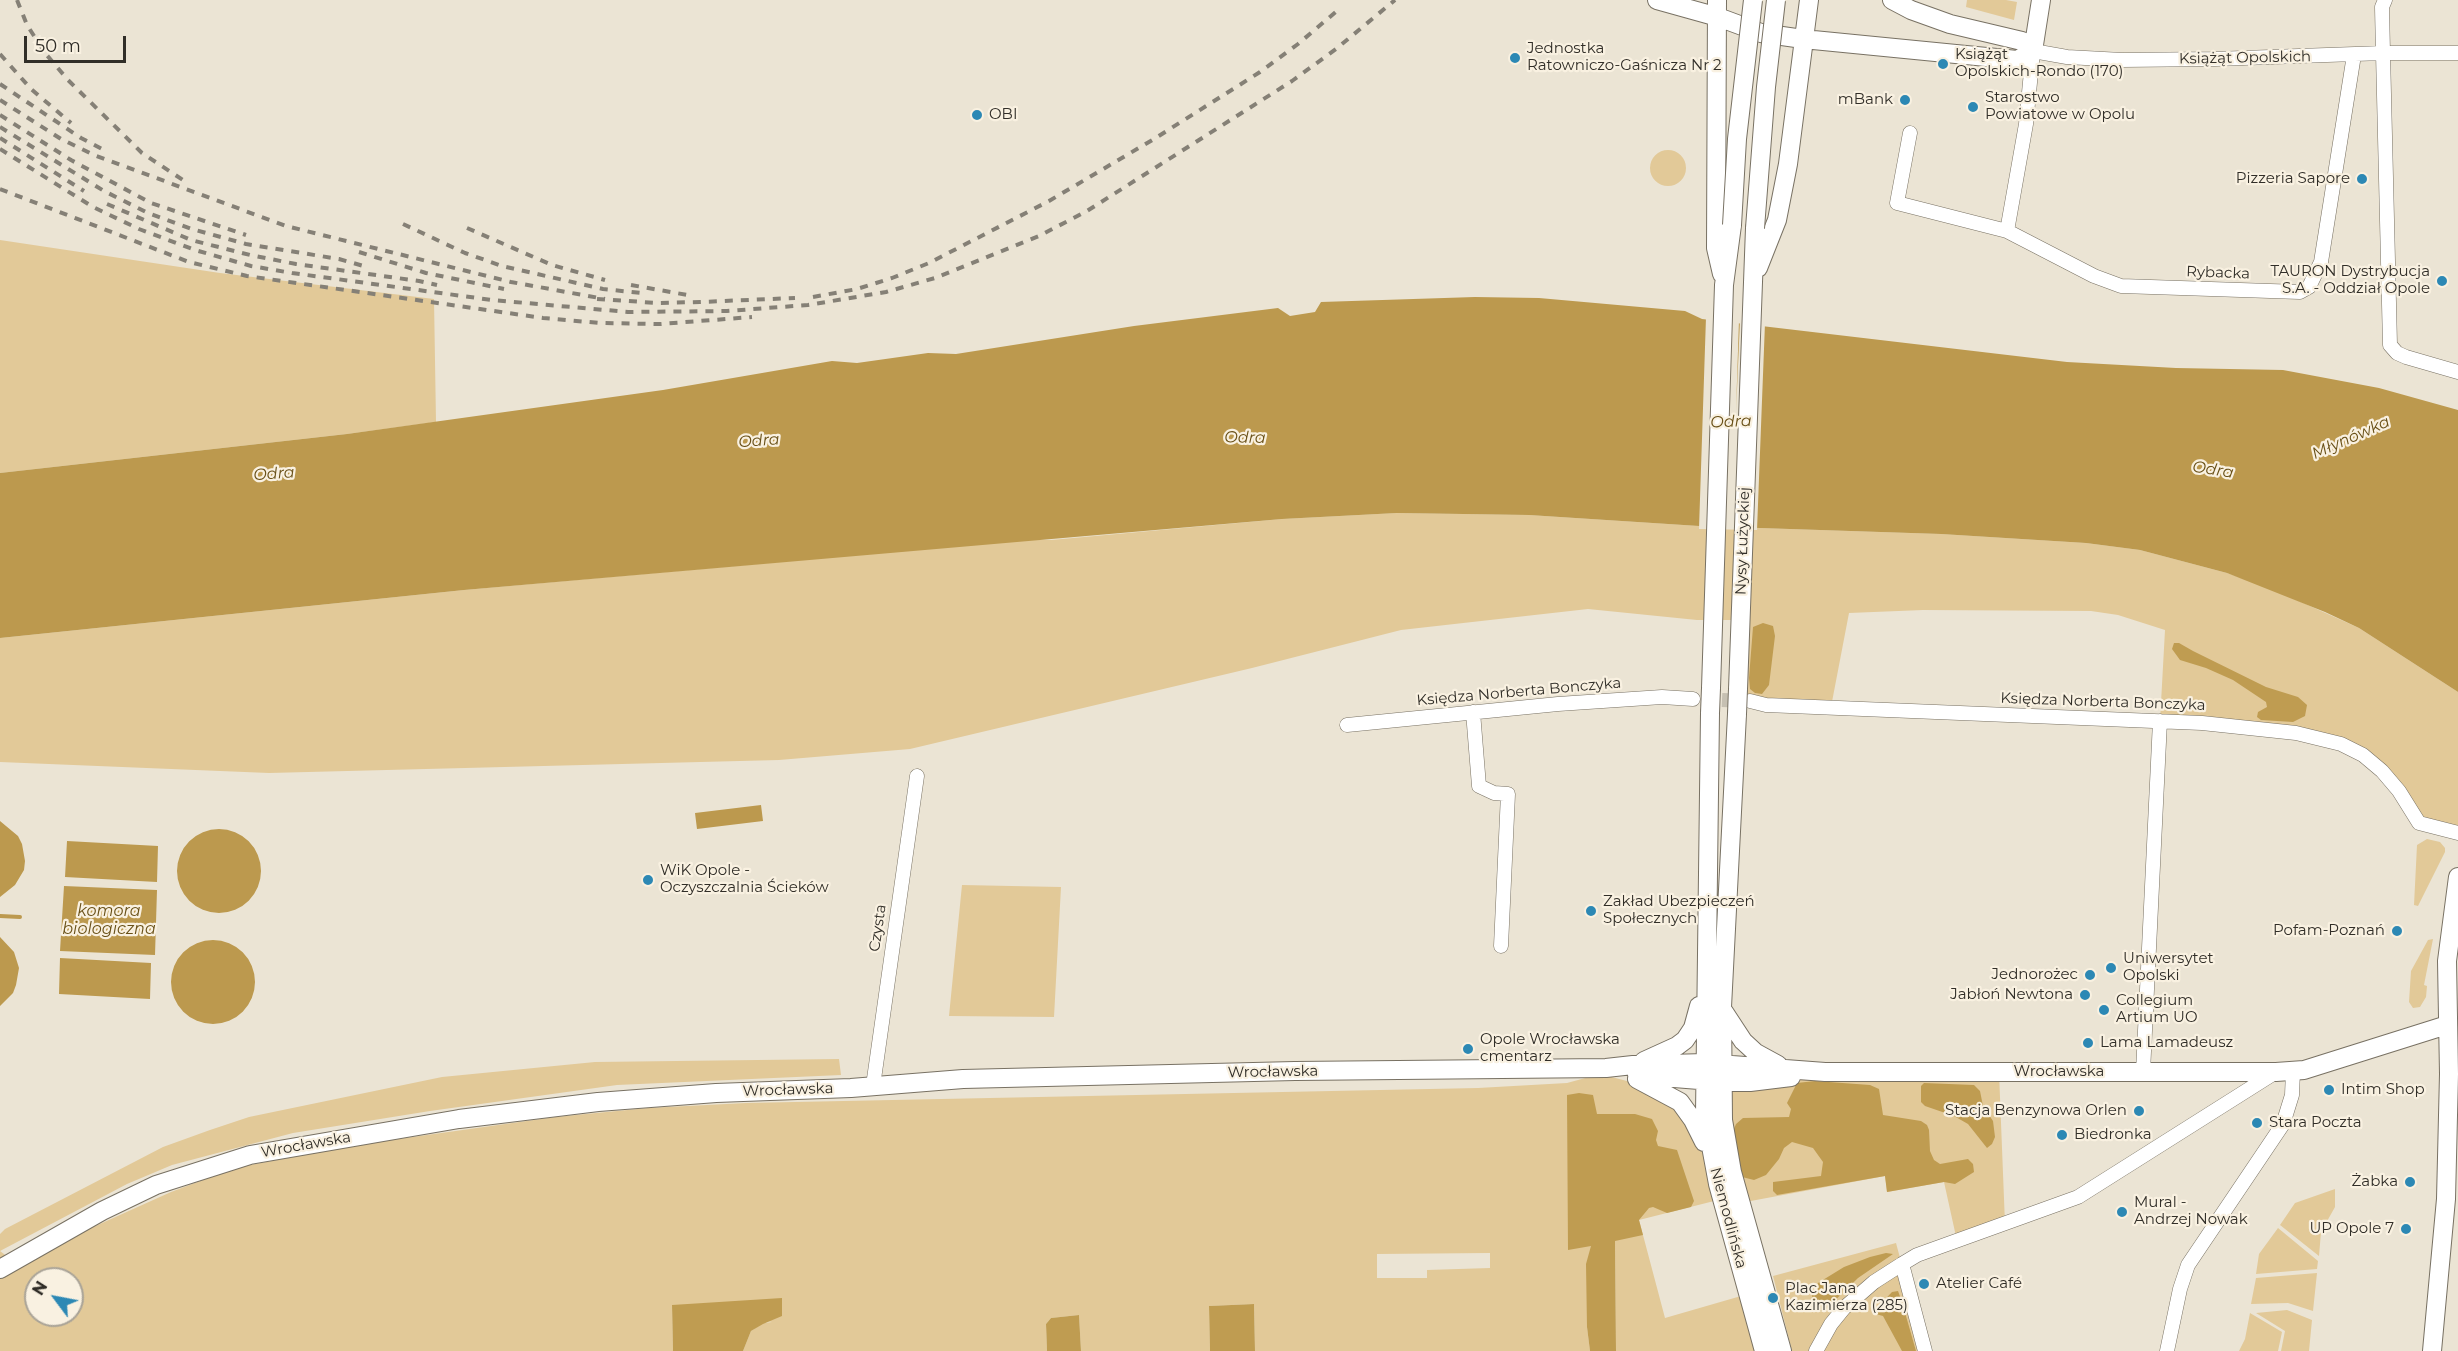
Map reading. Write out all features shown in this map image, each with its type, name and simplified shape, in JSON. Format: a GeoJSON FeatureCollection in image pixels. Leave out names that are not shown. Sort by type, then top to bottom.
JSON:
{"type":"FeatureCollection","features":[{"type":"Feature","properties":{"kind":"main road","name":"Książąt Opolskich"},"geometry":{"type":"LineString","coordinates":[[1657,0],[1717,8],[1761,33],[1803,39],[2018,60],[2033,51],[2022,41],[1950,24],[1911,10],[1893,0]]}},
{"type":"Feature","properties":{"kind":"main road","name":"Nysy Łużyckiej"},"geometry":{"type":"LineString","coordinates":[[1704,1073],[1710,713],[1724,285],[1723,248],[1732,225],[1738,128],[1753,0]]}},
{"type":"Feature","properties":{"kind":"main road","name":"Nysy Łużyckiej"},"geometry":{"type":"LineString","coordinates":[[1724,1074],[1722,1007],[1737,714],[1744,695],[1740,616],[1752,285],[1766,87],[1776,0]]}},
{"type":"Feature","properties":{"kind":"main road"},"geometry":{"type":"LineString","coordinates":[[1752,285],[1776,220],[1782,195],[1809,0]]}},
{"type":"Feature","properties":{"kind":"main road"},"geometry":{"type":"LineString","coordinates":[[2033,51],[2041,0]]}},
{"type":"Feature","properties":{"kind":"main road"},"geometry":{"type":"LineString","coordinates":[[1717,8],[1723,248]]}},
{"type":"Feature","properties":{"kind":"main road"},"geometry":{"type":"LineString","coordinates":[[2432,1351],[2452,1202],[2454,1073],[2447,1025],[2446,987],[2454,938],[2458,878]]}},
{"type":"Feature","properties":{"kind":"main road"},"geometry":{"type":"LineString","coordinates":[[1630,1070],[1677,1046],[1688,1036],[1696,1020],[1706,978]]}},
{"type":"Feature","properties":{"kind":"main road"},"geometry":{"type":"LineString","coordinates":[[1722,1007],[1736,1033],[1752,1050],[1788,1069]]}},
{"type":"Feature","properties":{"kind":"main road","name":"Wrocławska"},"geometry":{"type":"LineString","coordinates":[[7,1264],[102,1211],[156,1185],[250,1155],[527,1109],[716,1093],[873,1086],[963,1079],[1236,1072],[1606,1068],[1724,1074],[1788,1069],[1825,1072],[2285,1072],[2321,1065],[2447,1025]]}},
{"type":"Feature","properties":{"kind":"main road"},"geometry":{"type":"LineString","coordinates":[[1630,1070],[1680,1102],[1693,1120],[1712,1158]]}},
{"type":"Feature","properties":{"kind":"main road","name":"Wrocławska"},"geometry":{"type":"LineString","coordinates":[[1724,1074],[1750,1082],[1825,1072]]}},
{"type":"Feature","properties":{"kind":"main road","name":"Niemodlińska"},"geometry":{"type":"LineString","coordinates":[[1704,1073],[1705,1114],[1712,1158],[1764,1351]]}},
{"type":"Feature","properties":{"kind":"main road","name":"Niemodlińska"},"geometry":{"type":"LineString","coordinates":[[1724,1074],[1722,1108],[1728,1155],[1782,1351]]}},
{"type":"Feature","properties":{"kind":"street"},"geometry":{"type":"LineString","coordinates":[[2385,0],[2382,7],[2390,345],[2397,353],[2406,357],[2458,372]]}},
{"type":"Feature","properties":{"kind":"street","name":"Książąt Opolskich"},"geometry":{"type":"LineString","coordinates":[[2033,51],[2067,57],[2122,60],[2458,53]]}},
{"type":"Feature","properties":{"kind":"street"},"geometry":{"type":"LineString","coordinates":[[2007,231],[2026,124],[2033,51]]}},
{"type":"Feature","properties":{"kind":"street","name":"Rybacka"},"geometry":{"type":"LineString","coordinates":[[1910,133],[1897,203],[2007,231],[2094,276],[2121,286],[2300,292],[2309,287],[2321,262],[2354,55]]}},
{"type":"Feature","properties":{"kind":"street","name":"Księdza Norberta Bonczyka"},"geometry":{"type":"LineString","coordinates":[[1744,695],[1766,705],[2160,721],[2287,732],[2341,744],[2363,755],[2382,771],[2399,791],[2419,823],[2458,833]]}},
{"type":"Feature","properties":{"kind":"street","name":"Księdza Norberta Bonczyka"},"geometry":{"type":"LineString","coordinates":[[1347,725],[1662,697],[1693,699]]}},
{"type":"Feature","properties":{"kind":"street"},"geometry":{"type":"LineString","coordinates":[[1473,712],[1479,786],[1494,793],[1508,794],[1501,946]]}},
{"type":"Feature","properties":{"kind":"street"},"geometry":{"type":"LineString","coordinates":[[2143,1072],[2160,721]]}},
{"type":"Feature","properties":{"kind":"street","name":"Czysta"},"geometry":{"type":"LineString","coordinates":[[873,1086],[916,776]]}},
{"type":"Feature","properties":{"kind":"street"},"geometry":{"type":"LineString","coordinates":[[1816,1351],[1831,1324],[1844,1308],[1868,1287],[1917,1255],[2078,1197],[2285,1072],[2292,1095],[2287,1113],[2275,1137],[2188,1265],[2180,1289],[2167,1351]]}},
{"type":"Feature","properties":{"kind":"street"},"geometry":{"type":"LineString","coordinates":[[1902,1264],[1925,1351]]}},
{"type":"Feature","properties":{"kind":"shaded area"},"geometry":{"type":"Polygon","coordinates":[[[1967,0],[2017,2],[2014,20],[1966,7],[1967,0]]]}},
{"type":"Feature","properties":{"kind":"shaded area"},"geometry":{"type":"Polygon","coordinates":[[[1668,150],[1680,156],[1686,168],[1680,180],[1668,186],[1656,180],[1650,168],[1656,156],[1668,150]]]}},
{"type":"Feature","properties":{"kind":"shaded area"},"geometry":{"type":"Polygon","coordinates":[[[0,240],[220,273],[434,299],[436,422],[0,473],[0,240]]]}},
{"type":"Feature","properties":{"kind":"shaded area"},"geometry":{"type":"Polygon","coordinates":[[[1397,513],[1529,515],[1699,526],[1941,534],[2086,543],[2140,550],[2227,573],[2270,588],[2359,628],[2458,692],[2458,833],[2429,825],[2399,791],[2341,744],[2160,721],[2165,630],[2118,615],[2091,611],[1923,610],[1849,613],[1831,707],[1740,706],[1743,620],[1697,620],[1588,609],[1401,630],[1252,668],[910,749],[779,760],[269,773],[0,762],[0,638],[464,590],[1026,540],[1051,540],[1282,519],[1397,513]]]}},
{"type":"Feature","properties":{"kind":"shaded area"},"geometry":{"type":"Polygon","coordinates":[[[1763,623],[1773,626],[1775,636],[1769,685],[1762,694],[1750,689],[1749,678],[1753,627],[1763,623]]]}},
{"type":"Feature","properties":{"kind":"shaded area"},"geometry":{"type":"Polygon","coordinates":[[[2174,643],[2179,643],[2266,687],[2298,697],[2307,705],[2305,716],[2293,722],[2261,720],[2257,717],[2258,712],[2267,707],[2266,702],[2233,680],[2180,660],[2172,649],[2174,643]]]}},
{"type":"Feature","properties":{"kind":"shaded area"},"geometry":{"type":"Polygon","coordinates":[[[2427,839],[2440,842],[2445,852],[2418,906],[2414,905],[2417,845],[2427,839]]]}},
{"type":"Feature","properties":{"kind":"shaded area"},"geometry":{"type":"Polygon","coordinates":[[[962,885],[1061,887],[1054,1017],[949,1016],[962,885]]]}},
{"type":"Feature","properties":{"kind":"shaded area"},"geometry":{"type":"Polygon","coordinates":[[[2433,939],[2424,985],[2427,986],[2426,997],[2420,1007],[2413,1008],[2409,1002],[2411,971],[2428,940],[2433,939]]]}},
{"type":"Feature","properties":{"kind":"shaded area"},"geometry":{"type":"Polygon","coordinates":[[[839,1059],[841,1075],[617,1085],[293,1133],[172,1165],[127,1184],[0,1251],[0,1234],[5,1229],[163,1147],[249,1117],[442,1077],[595,1062],[839,1059]]]}},
{"type":"Feature","properties":{"kind":"shaded area"},"geometry":{"type":"Polygon","coordinates":[[[1999,1072],[2005,1224],[1957,1241],[1944,1182],[1887,1192],[1885,1176],[1740,1203],[1724,1082],[1999,1072]]]}},
{"type":"Feature","properties":{"kind":"shaded area"},"geometry":{"type":"Polygon","coordinates":[[[1600,1074],[1650,1087],[1690,1114],[1722,1199],[1639,1220],[1665,1318],[1748,1294],[1764,1351],[1616,1351],[1615,1241],[1587,1327],[1590,1351],[1255,1351],[1254,1304],[1209,1306],[1210,1351],[1081,1351],[1079,1315],[1051,1318],[1046,1324],[1047,1351],[743,1351],[751,1331],[763,1323],[772,1322],[672,1305],[673,1351],[0,1351],[0,1251],[21,1267],[91,1228],[171,1192],[250,1165],[363,1144],[555,1117],[648,1108],[746,1103],[1478,1088],[1567,1083],[1600,1074]],[[1490,1253],[1377,1254],[1377,1278],[1427,1278],[1427,1270],[1490,1268],[1490,1253]]]}},
{"type":"Feature","properties":{"kind":"shaded area"},"geometry":{"type":"Polygon","coordinates":[[[1815,1081],[1870,1085],[1879,1089],[1883,1115],[1921,1121],[1927,1125],[1930,1151],[1934,1160],[1940,1164],[1968,1159],[1973,1164],[1974,1172],[1955,1184],[1944,1182],[1887,1192],[1885,1176],[1777,1195],[1773,1191],[1773,1182],[1821,1176],[1823,1162],[1813,1148],[1792,1142],[1784,1148],[1779,1159],[1766,1175],[1754,1180],[1742,1177],[1733,1131],[1736,1124],[1743,1118],[1789,1117],[1791,1109],[1787,1103],[1797,1083],[1815,1081]]]}},
{"type":"Feature","properties":{"kind":"shaded area"},"geometry":{"type":"Polygon","coordinates":[[[1924,1083],[1974,1085],[1980,1091],[1983,1106],[1993,1121],[1995,1137],[1992,1144],[1987,1148],[1968,1124],[1954,1116],[1925,1106],[1921,1102],[1921,1086],[1924,1083]]]}},
{"type":"Feature","properties":{"kind":"shaded area"},"geometry":{"type":"Polygon","coordinates":[[[1579,1093],[1593,1095],[1597,1114],[1635,1114],[1652,1119],[1658,1131],[1656,1140],[1658,1146],[1677,1150],[1694,1201],[1691,1207],[1667,1213],[1653,1207],[1649,1208],[1639,1220],[1643,1235],[1615,1241],[1616,1351],[1590,1351],[1587,1327],[1586,1264],[1591,1246],[1568,1250],[1567,1095],[1579,1093]]]}},
{"type":"Feature","properties":{"kind":"shaded area"},"geometry":{"type":"Polygon","coordinates":[[[2335,1189],[2335,1207],[2321,1232],[2319,1256],[2280,1225],[2295,1203],[2335,1189]]]}},
{"type":"Feature","properties":{"kind":"shaded area"},"geometry":{"type":"Polygon","coordinates":[[[2278,1228],[2318,1261],[2317,1269],[2256,1274],[2259,1254],[2278,1228]]]}},
{"type":"Feature","properties":{"kind":"shaded area"},"geometry":{"type":"Polygon","coordinates":[[[1896,1243],[1925,1351],[1792,1351],[1773,1276],[1896,1243]]]}},
{"type":"Feature","properties":{"kind":"shaded area"},"geometry":{"type":"Polygon","coordinates":[[[1886,1253],[1893,1254],[1858,1278],[1824,1311],[1816,1311],[1812,1294],[1818,1283],[1844,1267],[1886,1253]]]}},
{"type":"Feature","properties":{"kind":"shaded area"},"geometry":{"type":"Polygon","coordinates":[[[2317,1273],[2313,1311],[2288,1303],[2251,1304],[2256,1278],[2317,1273]]]}},
{"type":"Feature","properties":{"kind":"shaded area"},"geometry":{"type":"Polygon","coordinates":[[[1898,1291],[1916,1351],[1902,1351],[1883,1316],[1872,1313],[1892,1292],[1898,1291]]]}},
{"type":"Feature","properties":{"kind":"shaded area"},"geometry":{"type":"Polygon","coordinates":[[[782,1298],[782,1316],[751,1331],[743,1351],[673,1351],[672,1305],[782,1298]]]}},
{"type":"Feature","properties":{"kind":"shaded area"},"geometry":{"type":"Polygon","coordinates":[[[1254,1304],[1255,1351],[1210,1351],[1209,1306],[1254,1304]]]}},
{"type":"Feature","properties":{"kind":"shaded area"},"geometry":{"type":"Polygon","coordinates":[[[2287,1310],[2312,1320],[2309,1351],[2281,1351],[2285,1331],[2256,1313],[2287,1310]]]}},
{"type":"Feature","properties":{"kind":"shaded area"},"geometry":{"type":"Polygon","coordinates":[[[2250,1313],[2282,1332],[2278,1351],[2239,1351],[2245,1339],[2250,1313]]]}},
{"type":"Feature","properties":{"kind":"shaded area"},"geometry":{"type":"Polygon","coordinates":[[[1079,1315],[1081,1351],[1047,1351],[1046,1324],[1051,1318],[1079,1315]]]}},
{"type":"Feature","properties":{"kind":"water"},"geometry":{"type":"Polygon","coordinates":[[[1475,297],[1539,298],[1685,311],[1702,319],[2067,362],[2176,368],[2283,370],[2379,388],[2458,410],[2458,692],[2359,628],[2325,612],[2227,573],[2140,550],[2086,543],[1941,534],[1699,526],[1529,515],[1397,513],[1282,519],[464,590],[0,638],[0,473],[347,434],[663,390],[832,361],[857,363],[928,353],[956,354],[1134,326],[1278,308],[1290,316],[1315,312],[1321,302],[1475,297]]]}},
{"type":"Feature","properties":{"kind":"water"},"geometry":{"type":"Polygon","coordinates":[[[761,805],[763,821],[697,829],[695,813],[761,805]]]}},
{"type":"Feature","properties":{"kind":"water"},"geometry":{"type":"Polygon","coordinates":[[[0,821],[18,836],[25,861],[24,870],[15,885],[0,897],[0,821]]]}},
{"type":"Feature","properties":{"kind":"water"},"geometry":{"type":"Polygon","coordinates":[[[219,829],[242,836],[254,848],[261,871],[254,894],[242,906],[219,913],[196,906],[184,894],[177,871],[184,848],[196,836],[219,829]]]}},
{"type":"Feature","properties":{"kind":"water","name":"komora biologiczna"},"geometry":{"type":"Polygon","coordinates":[[[67,841],[158,846],[157,882],[65,877],[67,841]]]}},
{"type":"Feature","properties":{"kind":"water","name":"komora biologiczna"},"geometry":{"type":"Polygon","coordinates":[[[64,886],[157,890],[155,955],[60,951],[64,886]]]}},
{"type":"Feature","properties":{"kind":"water"},"geometry":{"type":"Polygon","coordinates":[[[0,937],[14,952],[19,968],[13,993],[0,1006],[0,937]]]}},
{"type":"Feature","properties":{"kind":"water"},"geometry":{"type":"Polygon","coordinates":[[[213,940],[236,947],[248,959],[255,982],[248,1005],[236,1017],[213,1024],[190,1017],[178,1005],[171,982],[178,959],[190,947],[213,940]]]}},
{"type":"Feature","properties":{"kind":"water","name":"komora biologiczna"},"geometry":{"type":"Polygon","coordinates":[[[60,958],[151,963],[150,999],[59,994],[60,958]]]}},
{"type":"Feature","properties":{"kind":"pier"},"geometry":{"type":"Polygon","coordinates":[[[1706,317],[1739,320],[1736,412],[1740,320],[1765,323],[1757,530],[1699,529],[1706,317]]]}},
{"type":"Feature","properties":{"kind":"waterway"},"geometry":{"type":"LineString","coordinates":[[0,916],[20,917]]}},
{"type":"Feature","properties":{"kind":"tunnel"},"geometry":{"type":"LineString","coordinates":[[1701,699],[1745,701]]}},
{"type":"Feature","properties":{"kind":"railway"},"geometry":{"type":"LineString","coordinates":[[17,0],[27,25],[45,53],[68,80],[142,153],[186,182]]}},
{"type":"Feature","properties":{"kind":"railway"},"geometry":{"type":"LineString","coordinates":[[0,149],[93,207],[139,229],[195,250],[251,266],[492,300],[628,312],[727,311],[808,305],[886,292],[935,278],[1039,236],[1087,211],[1292,81],[1336,49],[1395,0]]}},
{"type":"Feature","properties":{"kind":"railway"},"geometry":{"type":"LineString","coordinates":[[813,297],[857,289],[929,263],[1049,201],[1154,139],[1260,72],[1338,10]]}},
{"type":"Feature","properties":{"kind":"railway"},"geometry":{"type":"LineString","coordinates":[[0,54],[31,89],[71,123]]}},
{"type":"Feature","properties":{"kind":"railway"},"geometry":{"type":"LineString","coordinates":[[0,84],[81,138],[104,150]]}},
{"type":"Feature","properties":{"kind":"railway"},"geometry":{"type":"LineString","coordinates":[[0,100],[61,139],[94,155],[286,226],[511,282],[605,299]]}},
{"type":"Feature","properties":{"kind":"railway"},"geometry":{"type":"LineString","coordinates":[[0,115],[71,160],[151,203],[246,235]]}},
{"type":"Feature","properties":{"kind":"railway"},"geometry":{"type":"LineString","coordinates":[[0,127],[104,191],[148,213],[192,229],[246,244],[339,259],[367,267]]}},
{"type":"Feature","properties":{"kind":"railway"},"geometry":{"type":"LineString","coordinates":[[0,138],[84,191]]}},
{"type":"Feature","properties":{"kind":"railway"},"geometry":{"type":"LineString","coordinates":[[0,189],[189,262],[247,276],[543,318],[600,323],[660,324],[752,317]]}},
{"type":"Feature","properties":{"kind":"railway"},"geometry":{"type":"LineString","coordinates":[[107,204],[191,240],[250,255],[437,285]]}},
{"type":"Feature","properties":{"kind":"railway"},"geometry":{"type":"LineString","coordinates":[[403,224],[465,253],[502,266],[603,289],[641,293]]}},
{"type":"Feature","properties":{"kind":"railway"},"geometry":{"type":"LineString","coordinates":[[467,228],[552,265],[605,280]]}},
{"type":"Feature","properties":{"kind":"railway"},"geometry":{"type":"LineString","coordinates":[[359,252],[426,273],[504,289]]}},
{"type":"Feature","properties":{"kind":"railway"},"geometry":{"type":"LineString","coordinates":[[631,285],[693,296]]}},
{"type":"Feature","properties":{"kind":"railway"},"geometry":{"type":"LineString","coordinates":[[597,299],[658,303],[795,298]]}},
{"type":"Feature","properties":{"kind":"place","name":"Jednostka Ratowniczo-Gaśnicza Nr 2"},"geometry":{"type":"Point","coordinates":[1515,58]}},
{"type":"Feature","properties":{"kind":"place","name":"Książąt Opolskich-Rondo (170)"},"geometry":{"type":"Point","coordinates":[1943,64]}},
{"type":"Feature","properties":{"kind":"place","name":"mBank"},"geometry":{"type":"Point","coordinates":[1905,100]}},
{"type":"Feature","properties":{"kind":"place","name":"Starostwo Powiatowe w Opolu"},"geometry":{"type":"Point","coordinates":[1973,107]}},
{"type":"Feature","properties":{"kind":"place","name":"OBI"},"geometry":{"type":"Point","coordinates":[977,115]}},
{"type":"Feature","properties":{"kind":"place","name":"Pizzeria Sapore"},"geometry":{"type":"Point","coordinates":[2362,179]}},
{"type":"Feature","properties":{"kind":"place","name":"TAURON Dystrybucja S.A. - Oddział Opole"},"geometry":{"type":"Point","coordinates":[2442,281]}},
{"type":"Feature","properties":{"kind":"place","name":"WiK Opole - Oczyszczalnia Ścieków"},"geometry":{"type":"Point","coordinates":[648,880]}},
{"type":"Feature","properties":{"kind":"place","name":"Zakład Ubezpieczeń Społecznych"},"geometry":{"type":"Point","coordinates":[1591,911]}},
{"type":"Feature","properties":{"kind":"place","name":"Pofam-Poznań"},"geometry":{"type":"Point","coordinates":[2397,931]}},
{"type":"Feature","properties":{"kind":"place","name":"Uniwersytet Opolski"},"geometry":{"type":"Point","coordinates":[2111,968]}},
{"type":"Feature","properties":{"kind":"place","name":"Jednorożec"},"geometry":{"type":"Point","coordinates":[2090,975]}},
{"type":"Feature","properties":{"kind":"place","name":"Jabłoń Newtona"},"geometry":{"type":"Point","coordinates":[2085,995]}},
{"type":"Feature","properties":{"kind":"place","name":"Collegium Artium UO"},"geometry":{"type":"Point","coordinates":[2104,1010]}},
{"type":"Feature","properties":{"kind":"place","name":"Lama Lamadeusz"},"geometry":{"type":"Point","coordinates":[2088,1043]}},
{"type":"Feature","properties":{"kind":"place","name":"Opole Wrocławska cmentarz"},"geometry":{"type":"Point","coordinates":[1468,1049]}},
{"type":"Feature","properties":{"kind":"place","name":"Intim Shop"},"geometry":{"type":"Point","coordinates":[2329,1090]}},
{"type":"Feature","properties":{"kind":"place","name":"Stacja Benzynowa Orlen"},"geometry":{"type":"Point","coordinates":[2139,1111]}},
{"type":"Feature","properties":{"kind":"place","name":"Stara Poczta"},"geometry":{"type":"Point","coordinates":[2257,1123]}},
{"type":"Feature","properties":{"kind":"place","name":"Biedronka"},"geometry":{"type":"Point","coordinates":[2062,1135]}},
{"type":"Feature","properties":{"kind":"place","name":"Żabka"},"geometry":{"type":"Point","coordinates":[2410,1182]}},
{"type":"Feature","properties":{"kind":"place","name":"Mural - Andrzej Nowak"},"geometry":{"type":"Point","coordinates":[2122,1212]}},
{"type":"Feature","properties":{"kind":"place","name":"UP Opole 7"},"geometry":{"type":"Point","coordinates":[2406,1229]}},
{"type":"Feature","properties":{"kind":"place","name":"Atelier Café"},"geometry":{"type":"Point","coordinates":[1924,1284]}},
{"type":"Feature","properties":{"kind":"place","name":"Plac Jana Kazimierza (285)"},"geometry":{"type":"Point","coordinates":[1773,1298]}},
{"type":"Feature","properties":{"kind":"water label","name":"Odra"},"geometry":{"type":"Point","coordinates":[1731,422]}},
{"type":"Feature","properties":{"kind":"water label","name":"Odra"},"geometry":{"type":"Point","coordinates":[1245,438]}},
{"type":"Feature","properties":{"kind":"water label","name":"Młynówka"},"geometry":{"type":"Point","coordinates":[2351,438]}},
{"type":"Feature","properties":{"kind":"water label","name":"Odra"},"geometry":{"type":"Point","coordinates":[759,441]}},
{"type":"Feature","properties":{"kind":"water label","name":"Odra"},"geometry":{"type":"Point","coordinates":[2213,470]}},
{"type":"Feature","properties":{"kind":"water label","name":"Odra"},"geometry":{"type":"Point","coordinates":[274,474]}}]}
